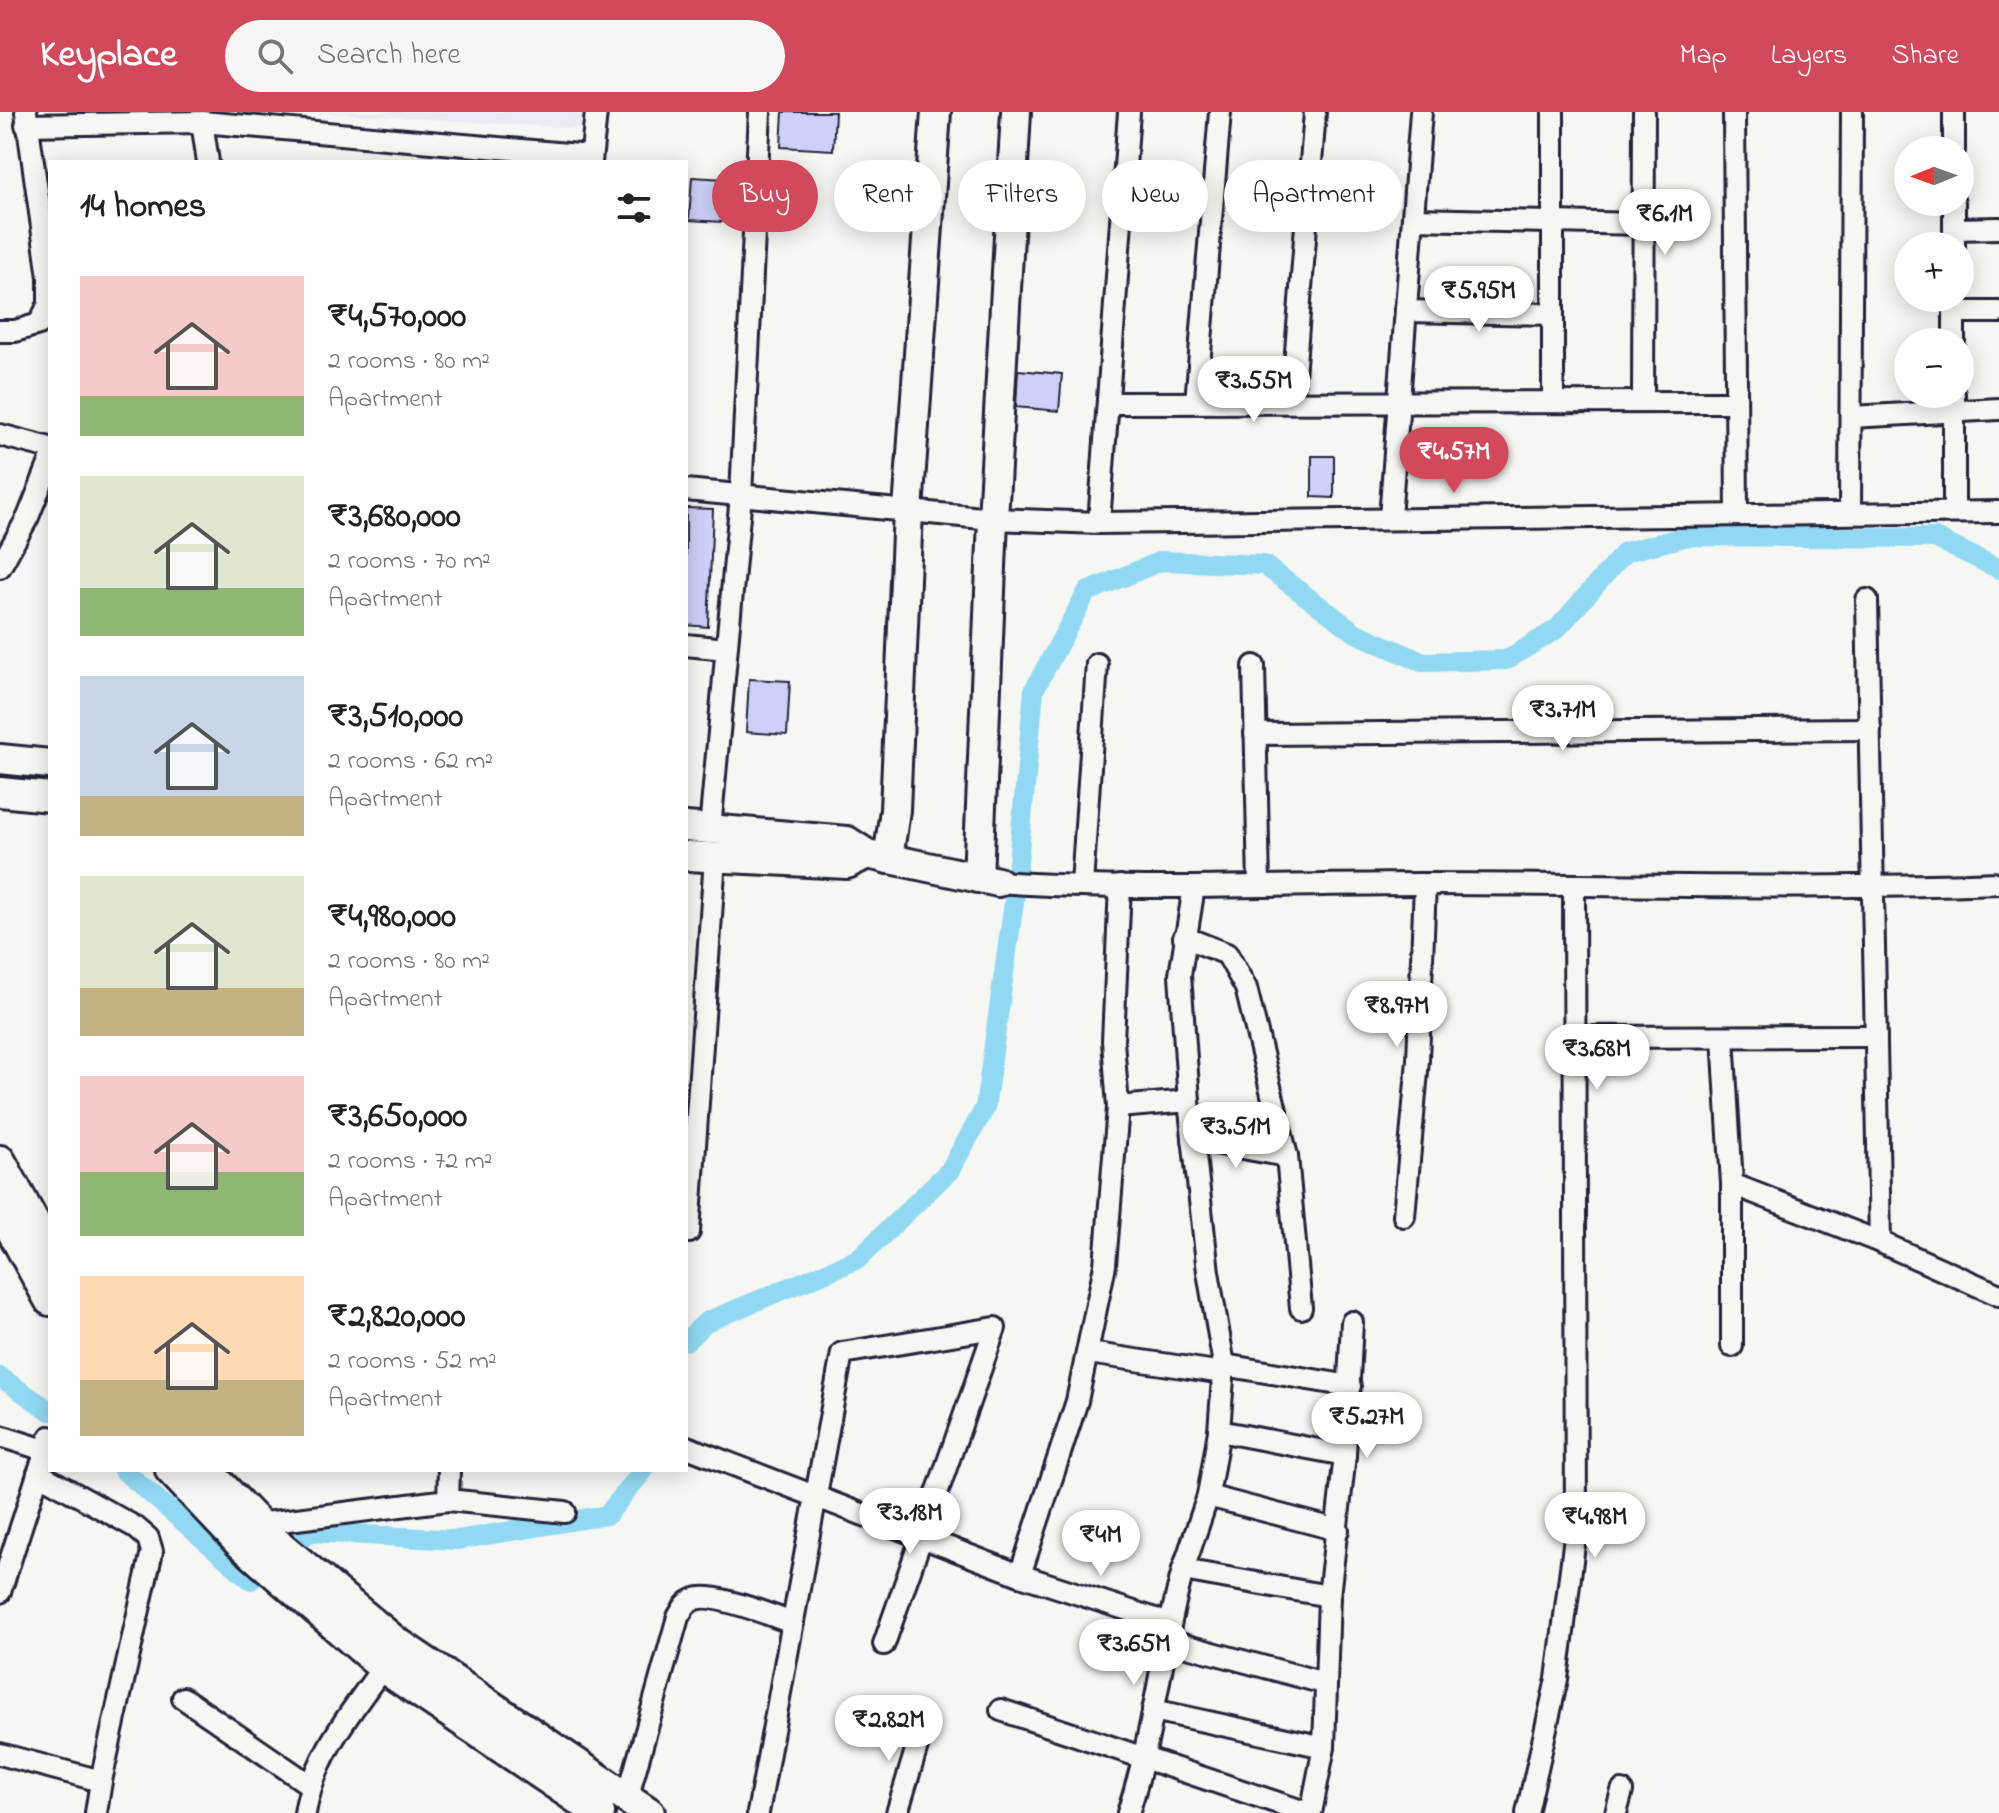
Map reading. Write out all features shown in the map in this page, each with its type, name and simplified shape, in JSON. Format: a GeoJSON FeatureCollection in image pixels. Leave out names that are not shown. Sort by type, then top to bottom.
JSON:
{"type":"FeatureCollection","features":[{"type":"Feature","properties":{"kind":"main road"},"geometry":{"type":"LineString","coordinates":[[0,1161],[48,1249]]}},
{"type":"Feature","properties":{"kind":"main road"},"geometry":{"type":"LineString","coordinates":[[0,1208],[48,1296]]}},
{"type":"Feature","properties":{"kind":"main road"},"geometry":{"type":"LineString","coordinates":[[174,1472],[257,1536],[361,1631],[383,1667],[599,1813]]}},
{"type":"Feature","properties":{"kind":"main road"},"geometry":{"type":"LineString","coordinates":[[208,1472],[257,1536]]}},
{"type":"Feature","properties":{"kind":"main road"},"geometry":{"type":"LineString","coordinates":[[361,1631],[394,1641],[638,1806]]}},
{"type":"Feature","properties":{"kind":"street"},"geometry":{"type":"LineString","coordinates":[[48,270],[26,118],[202,122],[280,119],[433,152],[591,159],[596,112]]}},
{"type":"Feature","properties":{"kind":"street"},"geometry":{"type":"LineString","coordinates":[[760,112],[741,495],[726,649],[698,828],[847,841],[878,856],[1000,881],[1082,885],[1873,888],[1999,883]]}},
{"type":"Feature","properties":{"kind":"street"},"geometry":{"type":"LineString","coordinates":[[878,856],[895,810],[908,511],[936,112]]}},
{"type":"Feature","properties":{"kind":"street"},"geometry":{"type":"LineString","coordinates":[[1000,881],[993,519],[1016,112]]}},
{"type":"Feature","properties":{"kind":"street"},"geometry":{"type":"LineString","coordinates":[[1099,523],[1129,112]]}},
{"type":"Feature","properties":{"kind":"street"},"geometry":{"type":"LineString","coordinates":[[1196,402],[1220,112]]}},
{"type":"Feature","properties":{"kind":"street"},"geometry":{"type":"LineString","coordinates":[[1292,402],[1315,112]]}},
{"type":"Feature","properties":{"kind":"street"},"geometry":{"type":"LineString","coordinates":[[1390,518],[1421,112]]}},
{"type":"Feature","properties":{"kind":"street"},"geometry":{"type":"LineString","coordinates":[[1553,112],[1553,402]]}},
{"type":"Feature","properties":{"kind":"street"},"geometry":{"type":"LineString","coordinates":[[1643,402],[1644,112]]}},
{"type":"Feature","properties":{"kind":"street"},"geometry":{"type":"LineString","coordinates":[[1734,112],[1737,514]]}},
{"type":"Feature","properties":{"kind":"street"},"geometry":{"type":"LineString","coordinates":[[1850,513],[1852,112]]}},
{"type":"Feature","properties":{"kind":"street"},"geometry":{"type":"LineString","coordinates":[[1954,112],[1954,136]]}},
{"type":"Feature","properties":{"kind":"street"},"geometry":{"type":"LineString","coordinates":[[202,122],[208,160]]}},
{"type":"Feature","properties":{"kind":"street"},"geometry":{"type":"LineString","coordinates":[[1413,219],[1644,224]]}},
{"type":"Feature","properties":{"kind":"street"},"geometry":{"type":"LineString","coordinates":[[1974,234],[1999,228]]}},
{"type":"Feature","properties":{"kind":"street"},"geometry":{"type":"LineString","coordinates":[[0,331],[15,331],[39,324],[48,306]]}},
{"type":"Feature","properties":{"kind":"street"},"geometry":{"type":"LineString","coordinates":[[1974,308],[1999,312]]}},
{"type":"Feature","properties":{"kind":"street"},"geometry":{"type":"LineString","coordinates":[[1406,311],[1553,314]]}},
{"type":"Feature","properties":{"kind":"street"},"geometry":{"type":"LineString","coordinates":[[1109,403],[1736,402]]}},
{"type":"Feature","properties":{"kind":"street"},"geometry":{"type":"LineString","coordinates":[[1974,405],[1999,409]]}},
{"type":"Feature","properties":{"kind":"street"},"geometry":{"type":"LineString","coordinates":[[1851,417],[1913,408]]}},
{"type":"Feature","properties":{"kind":"street"},"geometry":{"type":"LineString","coordinates":[[1954,408],[1954,512]]}},
{"type":"Feature","properties":{"kind":"street"},"geometry":{"type":"LineString","coordinates":[[0,435],[48,447]]}},
{"type":"Feature","properties":{"kind":"street"},"geometry":{"type":"LineString","coordinates":[[0,567],[28,517],[48,467]]}},
{"type":"Feature","properties":{"kind":"street"},"geometry":{"type":"LineString","coordinates":[[688,490],[993,519],[1099,523],[1999,512]]}},
{"type":"Feature","properties":{"kind":"street"},"geometry":{"type":"LineString","coordinates":[[1867,600],[1880,1242]]}},
{"type":"Feature","properties":{"kind":"street"},"geometry":{"type":"LineString","coordinates":[[688,645],[726,649]]}},
{"type":"Feature","properties":{"kind":"street"},"geometry":{"type":"LineString","coordinates":[[1082,885],[1097,664]]}},
{"type":"Feature","properties":{"kind":"street"},"geometry":{"type":"LineString","coordinates":[[1254,666],[1259,885]]}},
{"type":"Feature","properties":{"kind":"street"},"geometry":{"type":"LineString","coordinates":[[1255,734],[1870,729]]}},
{"type":"Feature","properties":{"kind":"street"},"geometry":{"type":"LineString","coordinates":[[0,759],[48,764]]}},
{"type":"Feature","properties":{"kind":"street"},"geometry":{"type":"LineString","coordinates":[[0,792],[48,797]]}},
{"type":"Feature","properties":{"kind":"street"},"geometry":{"type":"LineString","coordinates":[[688,856],[847,864],[878,856]]}},
{"type":"Feature","properties":{"kind":"street"},"geometry":{"type":"LineString","coordinates":[[688,1222],[715,858]]}},
{"type":"Feature","properties":{"kind":"street"},"geometry":{"type":"LineString","coordinates":[[1404,1216],[1418,1060],[1425,884]]}},
{"type":"Feature","properties":{"kind":"street"},"geometry":{"type":"LineString","coordinates":[[1020,1575],[1077,1401],[1105,1265],[1118,1107],[1113,1041],[1120,886]]}},
{"type":"Feature","properties":{"kind":"street"},"geometry":{"type":"LineString","coordinates":[[1128,1813],[1146,1758],[1167,1632],[1183,1570],[1208,1496],[1219,1431],[1224,1369],[1208,1272],[1193,1139],[1180,975],[1194,887]]}},
{"type":"Feature","properties":{"kind":"street"},"geometry":{"type":"LineString","coordinates":[[1527,1813],[1557,1679],[1576,1529],[1574,887]]}},
{"type":"Feature","properties":{"kind":"street"},"geometry":{"type":"LineString","coordinates":[[1184,937],[1227,954],[1246,988],[1287,1156],[1301,1308]]}},
{"type":"Feature","properties":{"kind":"street"},"geometry":{"type":"LineString","coordinates":[[1574,1037],[1876,1036]]}},
{"type":"Feature","properties":{"kind":"street"},"geometry":{"type":"LineString","coordinates":[[1723,1037],[1732,1184],[1732,1346]]}},
{"type":"Feature","properties":{"kind":"street"},"geometry":{"type":"LineString","coordinates":[[1118,1107],[1189,1101]]}},
{"type":"Feature","properties":{"kind":"street"},"geometry":{"type":"LineString","coordinates":[[1193,1139],[1287,1156]]}},
{"type":"Feature","properties":{"kind":"street"},"geometry":{"type":"LineString","coordinates":[[1732,1184],[1880,1242],[1999,1295]]}},
{"type":"Feature","properties":{"kind":"street"},"geometry":{"type":"LineString","coordinates":[[1001,1710],[1310,1813],[1324,1747],[1329,1596],[1345,1455],[1352,1322]]}},
{"type":"Feature","properties":{"kind":"street"},"geometry":{"type":"LineString","coordinates":[[758,1813],[842,1353],[995,1328],[884,1644]]}},
{"type":"Feature","properties":{"kind":"street"},"geometry":{"type":"LineString","coordinates":[[1089,1353],[1350,1386]]}},
{"type":"Feature","properties":{"kind":"street"},"geometry":{"type":"LineString","coordinates":[[1219,1431],[1345,1455]]}},
{"type":"Feature","properties":{"kind":"street"},"geometry":{"type":"LineString","coordinates":[[0,1436],[48,1444],[8,1536],[0,1592]]}},
{"type":"Feature","properties":{"kind":"street"},"geometry":{"type":"LineString","coordinates":[[688,1447],[817,1494],[1167,1632],[1324,1683]]}},
{"type":"Feature","properties":{"kind":"street"},"geometry":{"type":"LineString","coordinates":[[448,1500],[449,1472]]}},
{"type":"Feature","properties":{"kind":"street"},"geometry":{"type":"LineString","coordinates":[[38,1473],[135,1527],[148,1538],[152,1551],[96,1813]]}},
{"type":"Feature","properties":{"kind":"street"},"geometry":{"type":"LineString","coordinates":[[1208,1496],[1338,1530]]}},
{"type":"Feature","properties":{"kind":"street"},"geometry":{"type":"LineString","coordinates":[[257,1536],[448,1500],[565,1512]]}},
{"type":"Feature","properties":{"kind":"street"},"geometry":{"type":"LineString","coordinates":[[1183,1570],[1329,1596]]}},
{"type":"Feature","properties":{"kind":"street"},"geometry":{"type":"LineString","coordinates":[[638,1806],[685,1605],[692,1600],[710,1597],[793,1623]]}},
{"type":"Feature","properties":{"kind":"street"},"geometry":{"type":"LineString","coordinates":[[305,1813],[310,1785],[330,1743],[383,1667]]}},
{"type":"Feature","properties":{"kind":"street"},"geometry":{"type":"LineString","coordinates":[[183,1698],[310,1785]]}},
{"type":"Feature","properties":{"kind":"street"},"geometry":{"type":"LineString","coordinates":[[1153,1710],[1324,1747]]}},
{"type":"Feature","properties":{"kind":"street"},"geometry":{"type":"LineString","coordinates":[[897,1813],[923,1727]]}},
{"type":"Feature","properties":{"kind":"street"},"geometry":{"type":"LineString","coordinates":[[0,1754],[101,1781]]}},
{"type":"Feature","properties":{"kind":"street"},"geometry":{"type":"LineString","coordinates":[[1616,1813],[1622,1791]]}},
{"type":"Feature","properties":{"kind":"shaded area"},"geometry":{"type":"Polygon","coordinates":[[[319,112],[587,112],[586,129],[319,112]]]}},
{"type":"Feature","properties":{"kind":"building"},"geometry":{"type":"Polygon","coordinates":[[[783,112],[835,112],[833,150],[781,147],[783,112]]]}},
{"type":"Feature","properties":{"kind":"building"},"geometry":{"type":"Polygon","coordinates":[[[692,177],[712,178],[712,221],[689,220],[692,177]]]}},
{"type":"Feature","properties":{"kind":"building"},"geometry":{"type":"Polygon","coordinates":[[[1018,370],[1062,374],[1059,411],[1016,407],[1018,370]]]}},
{"type":"Feature","properties":{"kind":"building"},"geometry":{"type":"Polygon","coordinates":[[[1312,456],[1334,456],[1334,498],[1312,497],[1312,456]]]}},
{"type":"Feature","properties":{"kind":"building"},"geometry":{"type":"Polygon","coordinates":[[[688,508],[713,509],[708,627],[688,625],[688,508]]]}},
{"type":"Feature","properties":{"kind":"building"},"geometry":{"type":"Polygon","coordinates":[[[749,679],[790,681],[787,735],[746,732],[749,679]]]}},
{"type":"Feature","properties":{"kind":"waterway"},"geometry":{"type":"LineString","coordinates":[[688,1339],[706,1322],[858,1259],[950,1170],[985,1108],[1015,895],[1034,690],[1087,592],[1161,561],[1264,565],[1356,633],[1422,662],[1506,660],[1557,629],[1625,552],[1688,536],[1935,538],[1999,569]]}},
{"type":"Feature","properties":{"kind":"waterway"},"geometry":{"type":"LineString","coordinates":[[0,1377],[48,1410]]}},
{"type":"Feature","properties":{"kind":"waterway"},"geometry":{"type":"LineString","coordinates":[[125,1472],[251,1580],[310,1532],[457,1540],[607,1515],[642,1472]]}}]}
